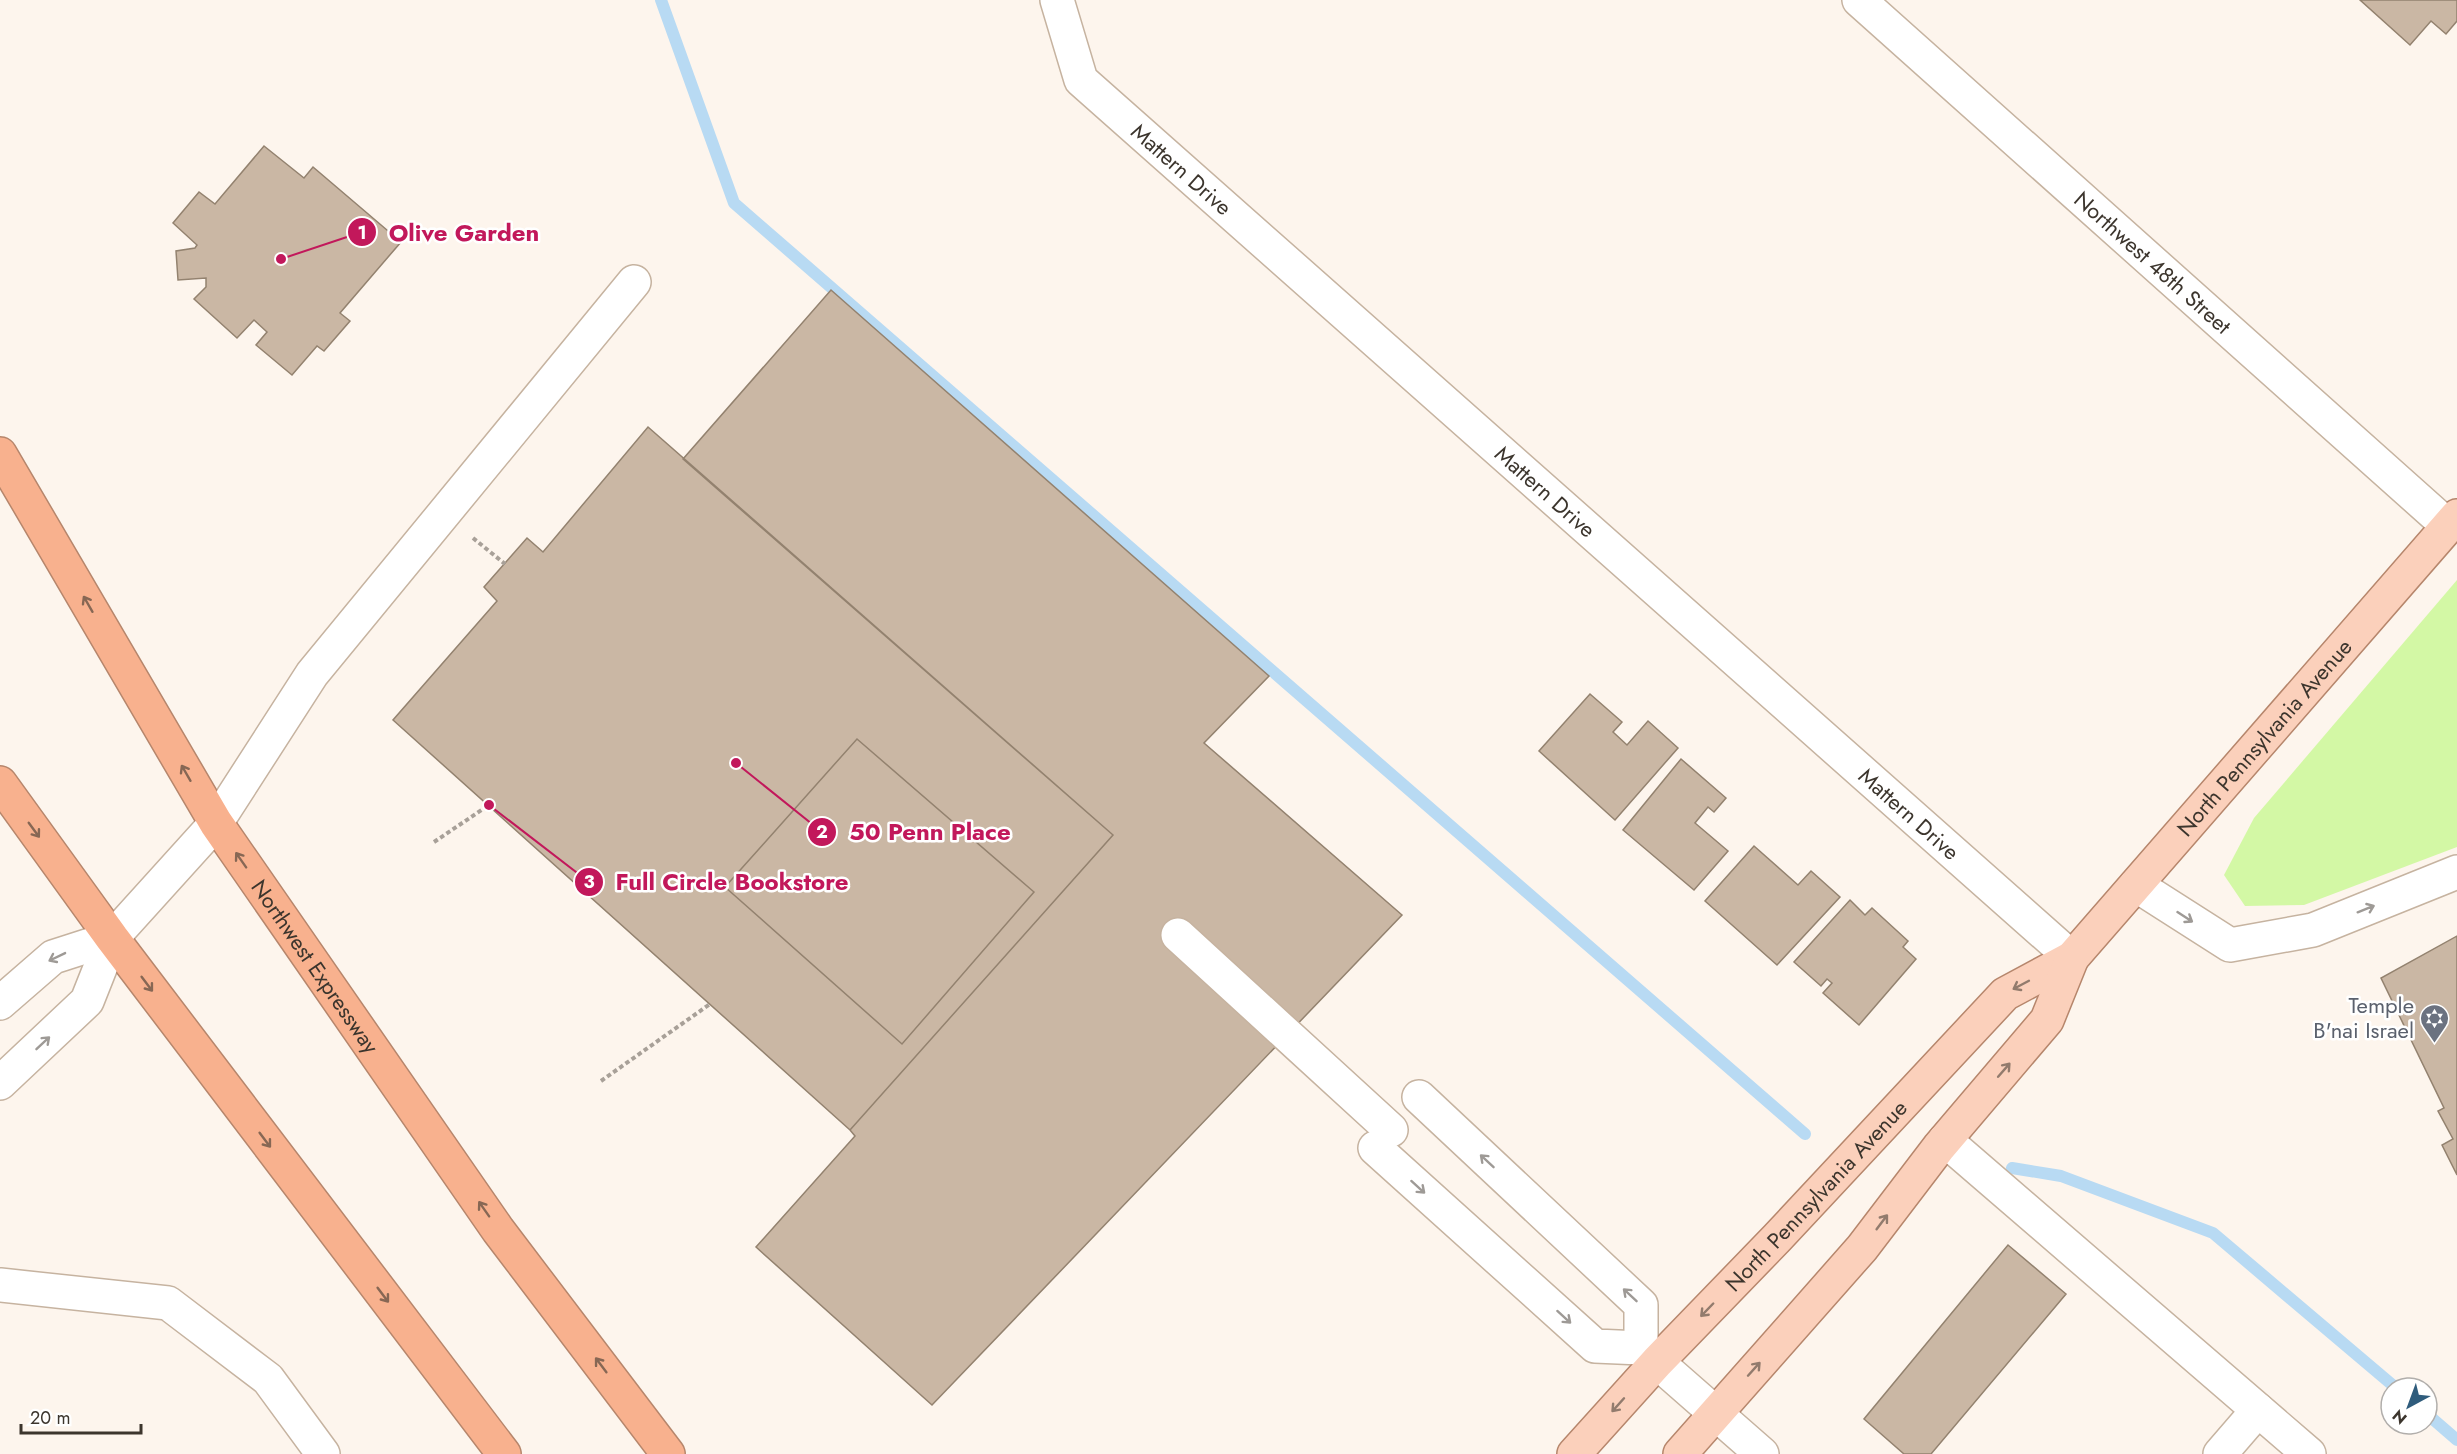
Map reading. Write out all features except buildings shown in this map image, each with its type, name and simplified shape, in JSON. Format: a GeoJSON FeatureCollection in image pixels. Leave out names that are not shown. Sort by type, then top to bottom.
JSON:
{"type":"FeatureCollection","features":[{"type":"Feature","properties":{"kind":"highway","name":"Northwest Expressway"},"geometry":{"type":"LineString","coordinates":[[0,454],[216,823],[498,1230],[668,1454]]}},
{"type":"Feature","properties":{"kind":"highway"},"geometry":{"type":"LineString","coordinates":[[0,783],[112,938],[504,1454]]}},
{"type":"Feature","properties":{"kind":"main road","name":"North Pennsylvania Avenue"},"geometry":{"type":"LineString","coordinates":[[1680,1454],[1862,1248],[1945,1140],[2047,1020],[2072,958],[2452,521]]}},
{"type":"Feature","properties":{"kind":"main road","name":"North Pennsylvania Avenue"},"geometry":{"type":"LineString","coordinates":[[1574,1454],[1649,1355],[1785,1229],[2005,994],[2072,958]]}},
{"type":"Feature","properties":{"kind":"street","name":"Mattern Drive"},"geometry":{"type":"LineString","coordinates":[[1057,0],[1081,80],[2072,958]]}},
{"type":"Feature","properties":{"kind":"street","name":"Northwest 48th Street"},"geometry":{"type":"LineString","coordinates":[[1859,0],[2452,521]]}},
{"type":"Feature","properties":{"kind":"street"},"geometry":{"type":"LineString","coordinates":[[0,1083],[87,1001],[112,938],[216,823],[312,674],[634,282]]}},
{"type":"Feature","properties":{"kind":"street"},"geometry":{"type":"LineString","coordinates":[[2136,885],[2230,945],[2313,930],[2457,872]]}},
{"type":"Feature","properties":{"kind":"street"},"geometry":{"type":"LineString","coordinates":[[1178,935],[1595,1346],[1649,1355],[1762,1454]]}},
{"type":"Feature","properties":{"kind":"street"},"geometry":{"type":"LineString","coordinates":[[0,1003],[53,957],[112,938]]}},
{"type":"Feature","properties":{"kind":"street"},"geometry":{"type":"LineString","coordinates":[[1419,1097],[1641,1305],[1649,1355]]}},
{"type":"Feature","properties":{"kind":"street"},"geometry":{"type":"LineString","coordinates":[[1945,1140],[2308,1454]]}},
{"type":"Feature","properties":{"kind":"street"},"geometry":{"type":"LineString","coordinates":[[0,1285],[168,1303],[268,1379],[318,1452]]}},
{"type":"Feature","properties":{"kind":"street"},"geometry":{"type":"LineString","coordinates":[[2220,1454],[2258,1410]]}},
{"type":"Feature","properties":{"kind":"path"},"geometry":{"type":"LineString","coordinates":[[434,842],[489,806]]}},
{"type":"Feature","properties":{"kind":"path"},"geometry":{"type":"LineString","coordinates":[[601,1081],[710,1004]]}},
{"type":"Feature","properties":{"kind":"green space"},"geometry":{"type":"Polygon","coordinates":[[[2457,580],[2457,847],[2304,905],[2245,906],[2224,875],[2254,818],[2457,580]]]}},
{"type":"Feature","properties":{"kind":"waterway"},"geometry":{"type":"LineString","coordinates":[[661,0],[734,203],[1805,1134]]}},
{"type":"Feature","properties":{"kind":"waterway"},"geometry":{"type":"LineString","coordinates":[[2012,1168],[2061,1176],[2213,1233],[2382,1376]]}},
{"type":"Feature","properties":{"kind":"waterway"},"geometry":{"type":"LineString","coordinates":[[2439,1424],[2457,1440]]}},
{"type":"Feature","properties":{"kind":"place","name":"Olive Garden"},"geometry":{"type":"Point","coordinates":[281,259]}},
{"type":"Feature","properties":{"kind":"place","name":"50 Penn Place"},"geometry":{"type":"Point","coordinates":[736,763]}},
{"type":"Feature","properties":{"kind":"place","name":"Full Circle Bookstore"},"geometry":{"type":"Point","coordinates":[489,805]}},
{"type":"Feature","properties":{"kind":"place","name":"Temple B'nai Israel"},"geometry":{"type":"Point","coordinates":[2435,1044]}}]}
